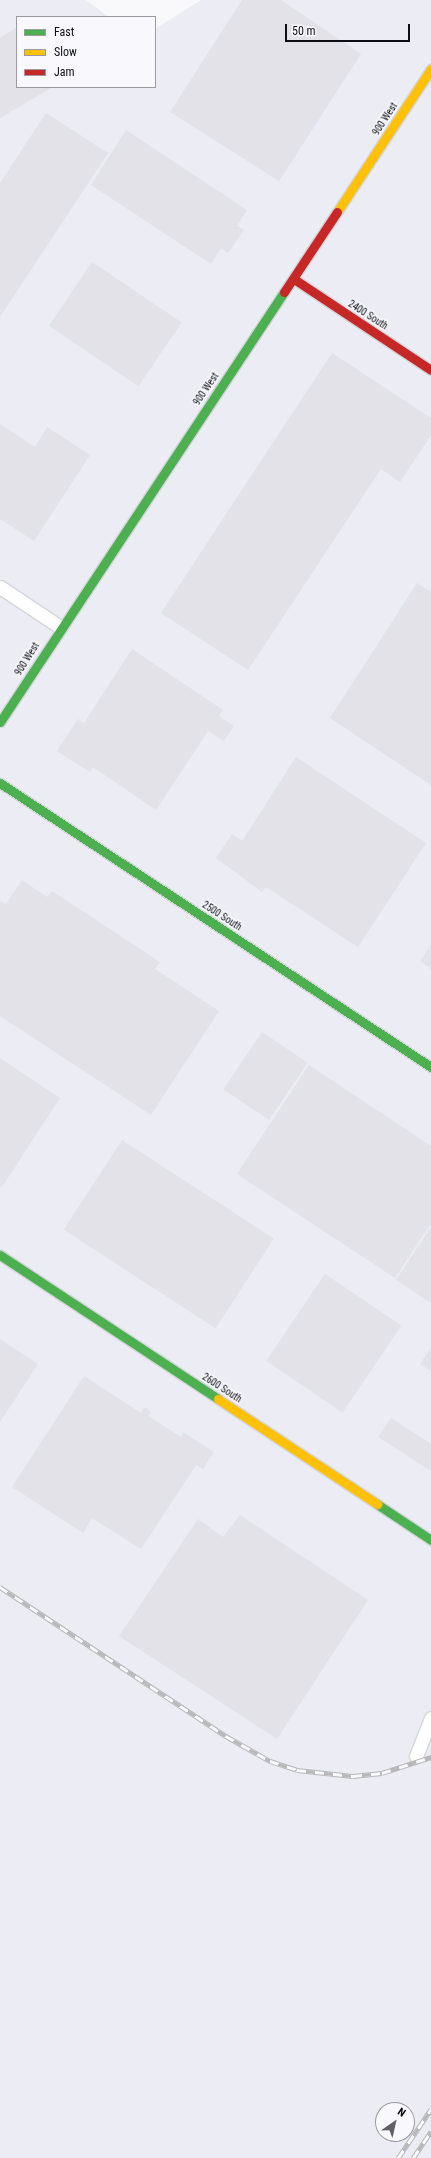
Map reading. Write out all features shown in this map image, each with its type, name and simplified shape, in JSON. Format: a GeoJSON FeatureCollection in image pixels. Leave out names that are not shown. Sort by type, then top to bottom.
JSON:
{"type":"FeatureCollection","features":[{"type":"Feature","properties":{"kind":"street","name":"900 West"},"geometry":{"type":"LineString","coordinates":[[0,722],[60,627],[294,279],[431,69]]}},
{"type":"Feature","properties":{"kind":"street","name":"2400 South"},"geometry":{"type":"LineString","coordinates":[[294,279],[431,370]]}},
{"type":"Feature","properties":{"kind":"street"},"geometry":{"type":"LineString","coordinates":[[0,586],[60,627]]}},
{"type":"Feature","properties":{"kind":"street","name":"2500 South"},"geometry":{"type":"LineString","coordinates":[[0,783],[431,1067]]}},
{"type":"Feature","properties":{"kind":"street","name":"2600 South"},"geometry":{"type":"LineString","coordinates":[[0,1255],[431,1540]]}},
{"type":"Feature","properties":{"kind":"street"},"geometry":{"type":"LineString","coordinates":[[416,1756],[431,1718]]}},
{"type":"Feature","properties":{"kind":"shaded area"},"geometry":{"type":"Polygon","coordinates":[[[0,0],[86,0],[108,16],[16,16],[16,88],[156,88],[156,28],[201,0],[431,0],[431,2158],[0,2158],[0,0]]]}},
{"type":"Feature","properties":{"kind":"building"},"geometry":{"type":"Polygon","coordinates":[[[242,0],[281,0],[361,54],[279,181],[170,112],[242,0]]]}},
{"type":"Feature","properties":{"kind":"building"},"geometry":{"type":"Polygon","coordinates":[[[16,28],[16,88],[51,88],[0,118],[0,38],[16,28]]]}},
{"type":"Feature","properties":{"kind":"building"},"geometry":{"type":"Polygon","coordinates":[[[46,113],[108,153],[0,317],[0,183],[46,113]]]}},
{"type":"Feature","properties":{"kind":"building"},"geometry":{"type":"Polygon","coordinates":[[[126,130],[247,210],[237,226],[244,230],[228,253],[221,248],[211,264],[91,185],[126,130]]]}},
{"type":"Feature","properties":{"kind":"building"},"geometry":{"type":"Polygon","coordinates":[[[92,262],[182,322],[138,386],[49,326],[92,262]]]}},
{"type":"Feature","properties":{"kind":"building"},"geometry":{"type":"Polygon","coordinates":[[[332,353],[431,418],[431,435],[400,482],[381,469],[248,670],[161,613],[332,353]]]}},
{"type":"Feature","properties":{"kind":"building"},"geometry":{"type":"Polygon","coordinates":[[[0,424],[35,447],[47,427],[90,455],[34,541],[0,519],[0,424]]]}},
{"type":"Feature","properties":{"kind":"building"},"geometry":{"type":"Polygon","coordinates":[[[417,583],[431,592],[431,785],[330,718],[417,583]]]}},
{"type":"Feature","properties":{"kind":"building"},"geometry":{"type":"Polygon","coordinates":[[[132,649],[223,710],[219,716],[234,726],[224,741],[208,731],[156,810],[93,767],[90,772],[57,751],[78,719],[84,723],[132,649]]]}},
{"type":"Feature","properties":{"kind":"building"},"geometry":{"type":"Polygon","coordinates":[[[296,757],[426,843],[358,947],[266,887],[262,892],[216,858],[232,834],[242,841],[296,757]]]}},
{"type":"Feature","properties":{"kind":"building"},"geometry":{"type":"Polygon","coordinates":[[[22,880],[47,897],[52,891],[160,962],[155,969],[219,1011],[151,1115],[0,1016],[0,901],[6,904],[22,880]]]}},
{"type":"Feature","properties":{"kind":"building"},"geometry":{"type":"Polygon","coordinates":[[[431,945],[431,969],[420,961],[431,945]]]}},
{"type":"Feature","properties":{"kind":"building"},"geometry":{"type":"Polygon","coordinates":[[[262,1032],[308,1063],[269,1120],[223,1089],[262,1032]]]}},
{"type":"Feature","properties":{"kind":"building"},"geometry":{"type":"Polygon","coordinates":[[[0,1058],[60,1098],[2,1187],[0,1186],[0,1058]]]}},
{"type":"Feature","properties":{"kind":"building"},"geometry":{"type":"Polygon","coordinates":[[[309,1065],[431,1146],[431,1223],[395,1278],[237,1174],[309,1065]]]}},
{"type":"Feature","properties":{"kind":"building"},"geometry":{"type":"Polygon","coordinates":[[[122,1140],[274,1239],[216,1328],[64,1230],[122,1140]]]}},
{"type":"Feature","properties":{"kind":"building"},"geometry":{"type":"Polygon","coordinates":[[[431,1227],[431,1303],[396,1280],[431,1227]]]}},
{"type":"Feature","properties":{"kind":"building"},"geometry":{"type":"Polygon","coordinates":[[[325,1274],[401,1325],[343,1412],[266,1361],[325,1274]]]}},
{"type":"Feature","properties":{"kind":"building"},"geometry":{"type":"Polygon","coordinates":[[[0,1339],[38,1364],[0,1422],[0,1339]]]}},
{"type":"Feature","properties":{"kind":"building"},"geometry":{"type":"Polygon","coordinates":[[[431,1347],[431,1371],[420,1364],[431,1347]]]}},
{"type":"Feature","properties":{"kind":"building"},"geometry":{"type":"Polygon","coordinates":[[[84,1376],[141,1413],[144,1407],[151,1412],[148,1416],[181,1437],[183,1432],[214,1452],[203,1469],[196,1465],[141,1549],[92,1518],[83,1533],[12,1487],[84,1376]]]}},
{"type":"Feature","properties":{"kind":"building"},"geometry":{"type":"Polygon","coordinates":[[[391,1418],[431,1444],[431,1471],[378,1437],[391,1418]]]}},
{"type":"Feature","properties":{"kind":"building"},"geometry":{"type":"Polygon","coordinates":[[[240,1515],[368,1600],[277,1739],[119,1636],[198,1519],[223,1537],[240,1515]]]}},
{"type":"Feature","properties":{"kind":"railway"},"geometry":{"type":"LineString","coordinates":[[0,1587],[226,1736],[270,1761],[297,1770],[353,1776],[382,1773],[431,1757]]}},
{"type":"Feature","properties":{"kind":"railway"},"geometry":{"type":"LineString","coordinates":[[398,2158],[431,2109]]}},
{"type":"Feature","properties":{"kind":"railway"},"geometry":{"type":"LineString","coordinates":[[413,2158],[431,2131]]}},
{"type":"Feature","properties":{"kind":"traffic: fast"},"geometry":{"type":"LineString","coordinates":[[0,722],[284,292]]}},
{"type":"Feature","properties":{"kind":"traffic: fast"},"geometry":{"type":"LineString","coordinates":[[0,783],[431,1067]]}},
{"type":"Feature","properties":{"kind":"traffic: fast"},"geometry":{"type":"LineString","coordinates":[[0,1255],[218,1399]]}},
{"type":"Feature","properties":{"kind":"traffic: fast"},"geometry":{"type":"LineString","coordinates":[[377,1504],[431,1540]]}},
{"type":"Feature","properties":{"kind":"traffic: slow"},"geometry":{"type":"LineString","coordinates":[[337,212],[431,69]]}},
{"type":"Feature","properties":{"kind":"traffic: slow"},"geometry":{"type":"LineString","coordinates":[[218,1399],[377,1504]]}},
{"type":"Feature","properties":{"kind":"traffic: jam"},"geometry":{"type":"LineString","coordinates":[[284,292],[337,212]]}},
{"type":"Feature","properties":{"kind":"traffic: jam"},"geometry":{"type":"LineString","coordinates":[[294,279],[431,370]]}}]}
